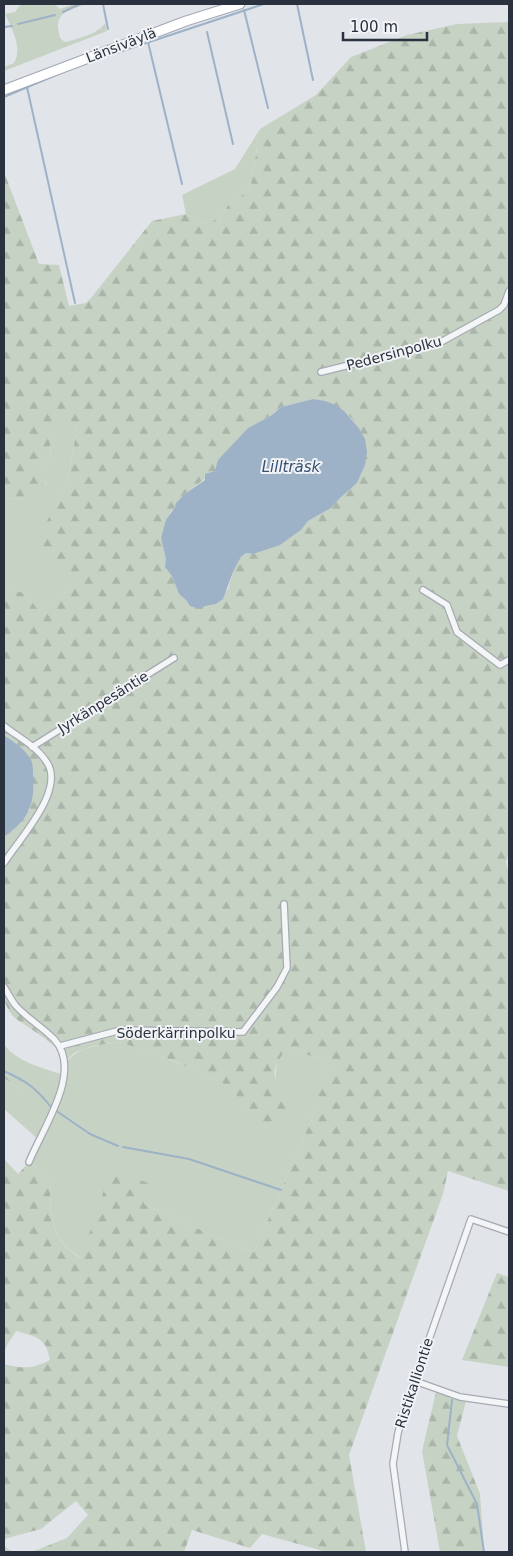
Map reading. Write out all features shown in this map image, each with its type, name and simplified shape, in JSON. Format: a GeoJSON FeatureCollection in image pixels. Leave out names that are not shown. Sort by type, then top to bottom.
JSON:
{"type":"FeatureCollection","features":[{"type":"Feature","properties":{"kind":"main road","name":"Länsiväylä"},"geometry":{"type":"LineString","coordinates":[[4,90],[186,21],[240,4]]}},
{"type":"Feature","properties":{"kind":"street","name":"Pedersinpolku"},"geometry":{"type":"LineString","coordinates":[[321,372],[441,342],[499,310],[504,305],[509,291]]}},
{"type":"Feature","properties":{"kind":"street"},"geometry":{"type":"LineString","coordinates":[[422,590],[447,605],[457,632],[500,665],[509,660]]}},
{"type":"Feature","properties":{"kind":"street","name":"Jyrkänpesäntie"},"geometry":{"type":"LineString","coordinates":[[32,747],[174,658]]}},
{"type":"Feature","properties":{"kind":"street"},"geometry":{"type":"LineString","coordinates":[[4,726],[32,747],[49,765],[52,777],[51,788],[42,807],[4,863]]}},
{"type":"Feature","properties":{"kind":"street","name":"Söderkärrinpolku"},"geometry":{"type":"LineString","coordinates":[[60,1046],[121,1030],[243,1032],[277,987],[287,968],[284,904]]}},
{"type":"Feature","properties":{"kind":"street"},"geometry":{"type":"LineString","coordinates":[[4,987],[17,1007],[60,1046],[64,1063],[63,1088],[29,1162]]}},
{"type":"Feature","properties":{"kind":"street","name":"Ristikalliontie"},"geometry":{"type":"LineString","coordinates":[[406,1552],[393,1464],[398,1433],[471,1220],[509,1232]]}},
{"type":"Feature","properties":{"kind":"street"},"geometry":{"type":"LineString","coordinates":[[415,1381],[460,1397],[509,1404]]}},
{"type":"Feature","properties":{"kind":"green space"},"geometry":{"type":"Polygon","coordinates":[[[21,4],[54,4],[60,9],[74,4],[85,4],[61,16],[58,26],[60,37],[66,42],[93,33],[105,23],[107,31],[4,71],[4,67],[14,63],[17,51],[15,38],[5,14],[15,12],[21,4]]]}},
{"type":"Feature","properties":{"kind":"green space"},"geometry":{"type":"Polygon","coordinates":[[[509,22],[509,853],[506,862],[509,875],[509,1191],[448,1171],[443,1194],[349,1455],[366,1552],[327,1552],[262,1534],[250,1548],[192,1530],[184,1552],[4,1552],[4,1546],[11,1551],[34,1551],[67,1538],[88,1515],[76,1501],[41,1529],[4,1539],[4,1364],[28,1367],[50,1360],[43,1342],[16,1331],[7,1345],[4,1355],[4,1159],[18,1174],[29,1162],[50,1179],[52,1214],[57,1234],[70,1251],[81,1258],[110,1172],[150,1183],[144,1204],[236,1246],[254,1252],[314,1114],[318,1081],[325,1077],[329,1067],[319,1058],[287,1049],[277,1064],[275,1077],[289,1105],[277,1129],[263,1128],[244,1113],[235,1091],[216,1079],[174,1061],[120,1042],[92,1046],[74,1053],[64,1063],[58,1050],[44,1037],[12,1015],[4,1000],[4,837],[13,830],[30,809],[32,763],[16,743],[4,735],[4,586],[26,594],[39,611],[87,577],[51,570],[38,538],[67,484],[77,428],[70,422],[60,425],[50,442],[51,461],[40,467],[47,490],[25,500],[11,498],[4,503],[4,172],[39,264],[59,265],[69,306],[86,303],[152,221],[186,214],[205,223],[219,219],[229,204],[250,190],[260,129],[316,95],[351,57],[407,35],[457,24],[509,22]],[[313,399],[281,407],[272,415],[248,428],[226,453],[215,471],[186,493],[170,513],[161,538],[166,558],[166,567],[172,576],[179,594],[190,606],[216,604],[228,589],[233,572],[241,557],[246,553],[253,554],[268,549],[290,538],[301,530],[308,521],[331,508],[357,483],[365,465],[358,427],[345,412],[313,399]]]}},
{"type":"Feature","properties":{"kind":"green space"},"geometry":{"type":"Polygon","coordinates":[[[260,129],[250,190],[229,204],[219,219],[205,223],[186,214],[182,195],[235,169],[260,129]]]}},
{"type":"Feature","properties":{"kind":"green space"},"geometry":{"type":"Polygon","coordinates":[[[70,422],[77,428],[67,484],[39,538],[88,577],[39,611],[26,594],[4,586],[4,503],[11,498],[25,500],[47,484],[40,474],[40,467],[51,461],[50,442],[60,424],[70,422]]]}},
{"type":"Feature","properties":{"kind":"green space"},"geometry":{"type":"Polygon","coordinates":[[[120,1042],[182,1064],[229,1086],[236,1092],[244,1113],[275,1083],[277,1061],[287,1049],[319,1058],[329,1067],[317,1099],[314,1114],[254,1252],[236,1246],[144,1204],[82,1258],[71,1251],[57,1234],[52,1214],[50,1179],[29,1162],[38,1139],[4,1109],[4,1078],[23,1091],[24,1080],[4,1069],[4,1044],[22,1059],[61,1074],[70,1058],[84,1049],[120,1042]]]}},
{"type":"Feature","properties":{"kind":"green space"},"geometry":{"type":"Polygon","coordinates":[[[4,1069],[24,1080],[32,1087],[23,1091],[4,1078],[4,1069]]]}},
{"type":"Feature","properties":{"kind":"green space"},"geometry":{"type":"Polygon","coordinates":[[[497,1273],[509,1277],[509,1367],[462,1360],[497,1273]]]}},
{"type":"Feature","properties":{"kind":"green space"},"geometry":{"type":"Polygon","coordinates":[[[436,1392],[466,1401],[457,1436],[480,1494],[484,1552],[440,1552],[422,1451],[436,1392]]]}},
{"type":"Feature","properties":{"kind":"water","name":"Lillträsk"},"geometry":{"type":"Polygon","coordinates":[[[313,399],[336,405],[358,427],[365,439],[367,452],[365,465],[357,483],[331,508],[308,521],[301,530],[280,545],[253,554],[246,553],[241,557],[223,599],[216,604],[205,606],[201,609],[190,606],[179,594],[172,576],[165,567],[166,559],[161,538],[166,520],[176,503],[186,493],[205,480],[205,474],[215,471],[218,460],[248,428],[272,415],[281,407],[313,399]]]}},
{"type":"Feature","properties":{"kind":"water"},"geometry":{"type":"Polygon","coordinates":[[[4,735],[20,747],[32,762],[33,797],[24,819],[4,837],[4,735]]]}},
{"type":"Feature","properties":{"kind":"waterway"},"geometry":{"type":"LineString","coordinates":[[63,12],[80,4]]}},
{"type":"Feature","properties":{"kind":"waterway"},"geometry":{"type":"LineString","coordinates":[[103,4],[108,29]]}},
{"type":"Feature","properties":{"kind":"waterway"},"geometry":{"type":"LineString","coordinates":[[89,62],[264,4]]}},
{"type":"Feature","properties":{"kind":"waterway"},"geometry":{"type":"LineString","coordinates":[[297,4],[313,80]]}},
{"type":"Feature","properties":{"kind":"waterway"},"geometry":{"type":"LineString","coordinates":[[244,10],[268,108]]}},
{"type":"Feature","properties":{"kind":"waterway"},"geometry":{"type":"LineString","coordinates":[[18,24],[55,15]]}},
{"type":"Feature","properties":{"kind":"waterway"},"geometry":{"type":"LineString","coordinates":[[4,27],[12,26]]}},
{"type":"Feature","properties":{"kind":"waterway"},"geometry":{"type":"LineString","coordinates":[[207,32],[233,144]]}},
{"type":"Feature","properties":{"kind":"waterway"},"geometry":{"type":"LineString","coordinates":[[148,42],[182,184]]}},
{"type":"Feature","properties":{"kind":"waterway"},"geometry":{"type":"LineString","coordinates":[[4,97],[63,72]]}},
{"type":"Feature","properties":{"kind":"waterway"},"geometry":{"type":"LineString","coordinates":[[27,87],[75,303]]}},
{"type":"Feature","properties":{"kind":"waterway"},"geometry":{"type":"LineString","coordinates":[[4,1071],[30,1085],[51,1107]]}},
{"type":"Feature","properties":{"kind":"waterway"},"geometry":{"type":"LineString","coordinates":[[55,1110],[90,1134],[118,1146]]}},
{"type":"Feature","properties":{"kind":"waterway"},"geometry":{"type":"LineString","coordinates":[[123,1147],[189,1159],[281,1190]]}},
{"type":"Feature","properties":{"kind":"waterway"},"geometry":{"type":"LineString","coordinates":[[452,1400],[447,1445],[477,1504],[484,1552]]}}]}
